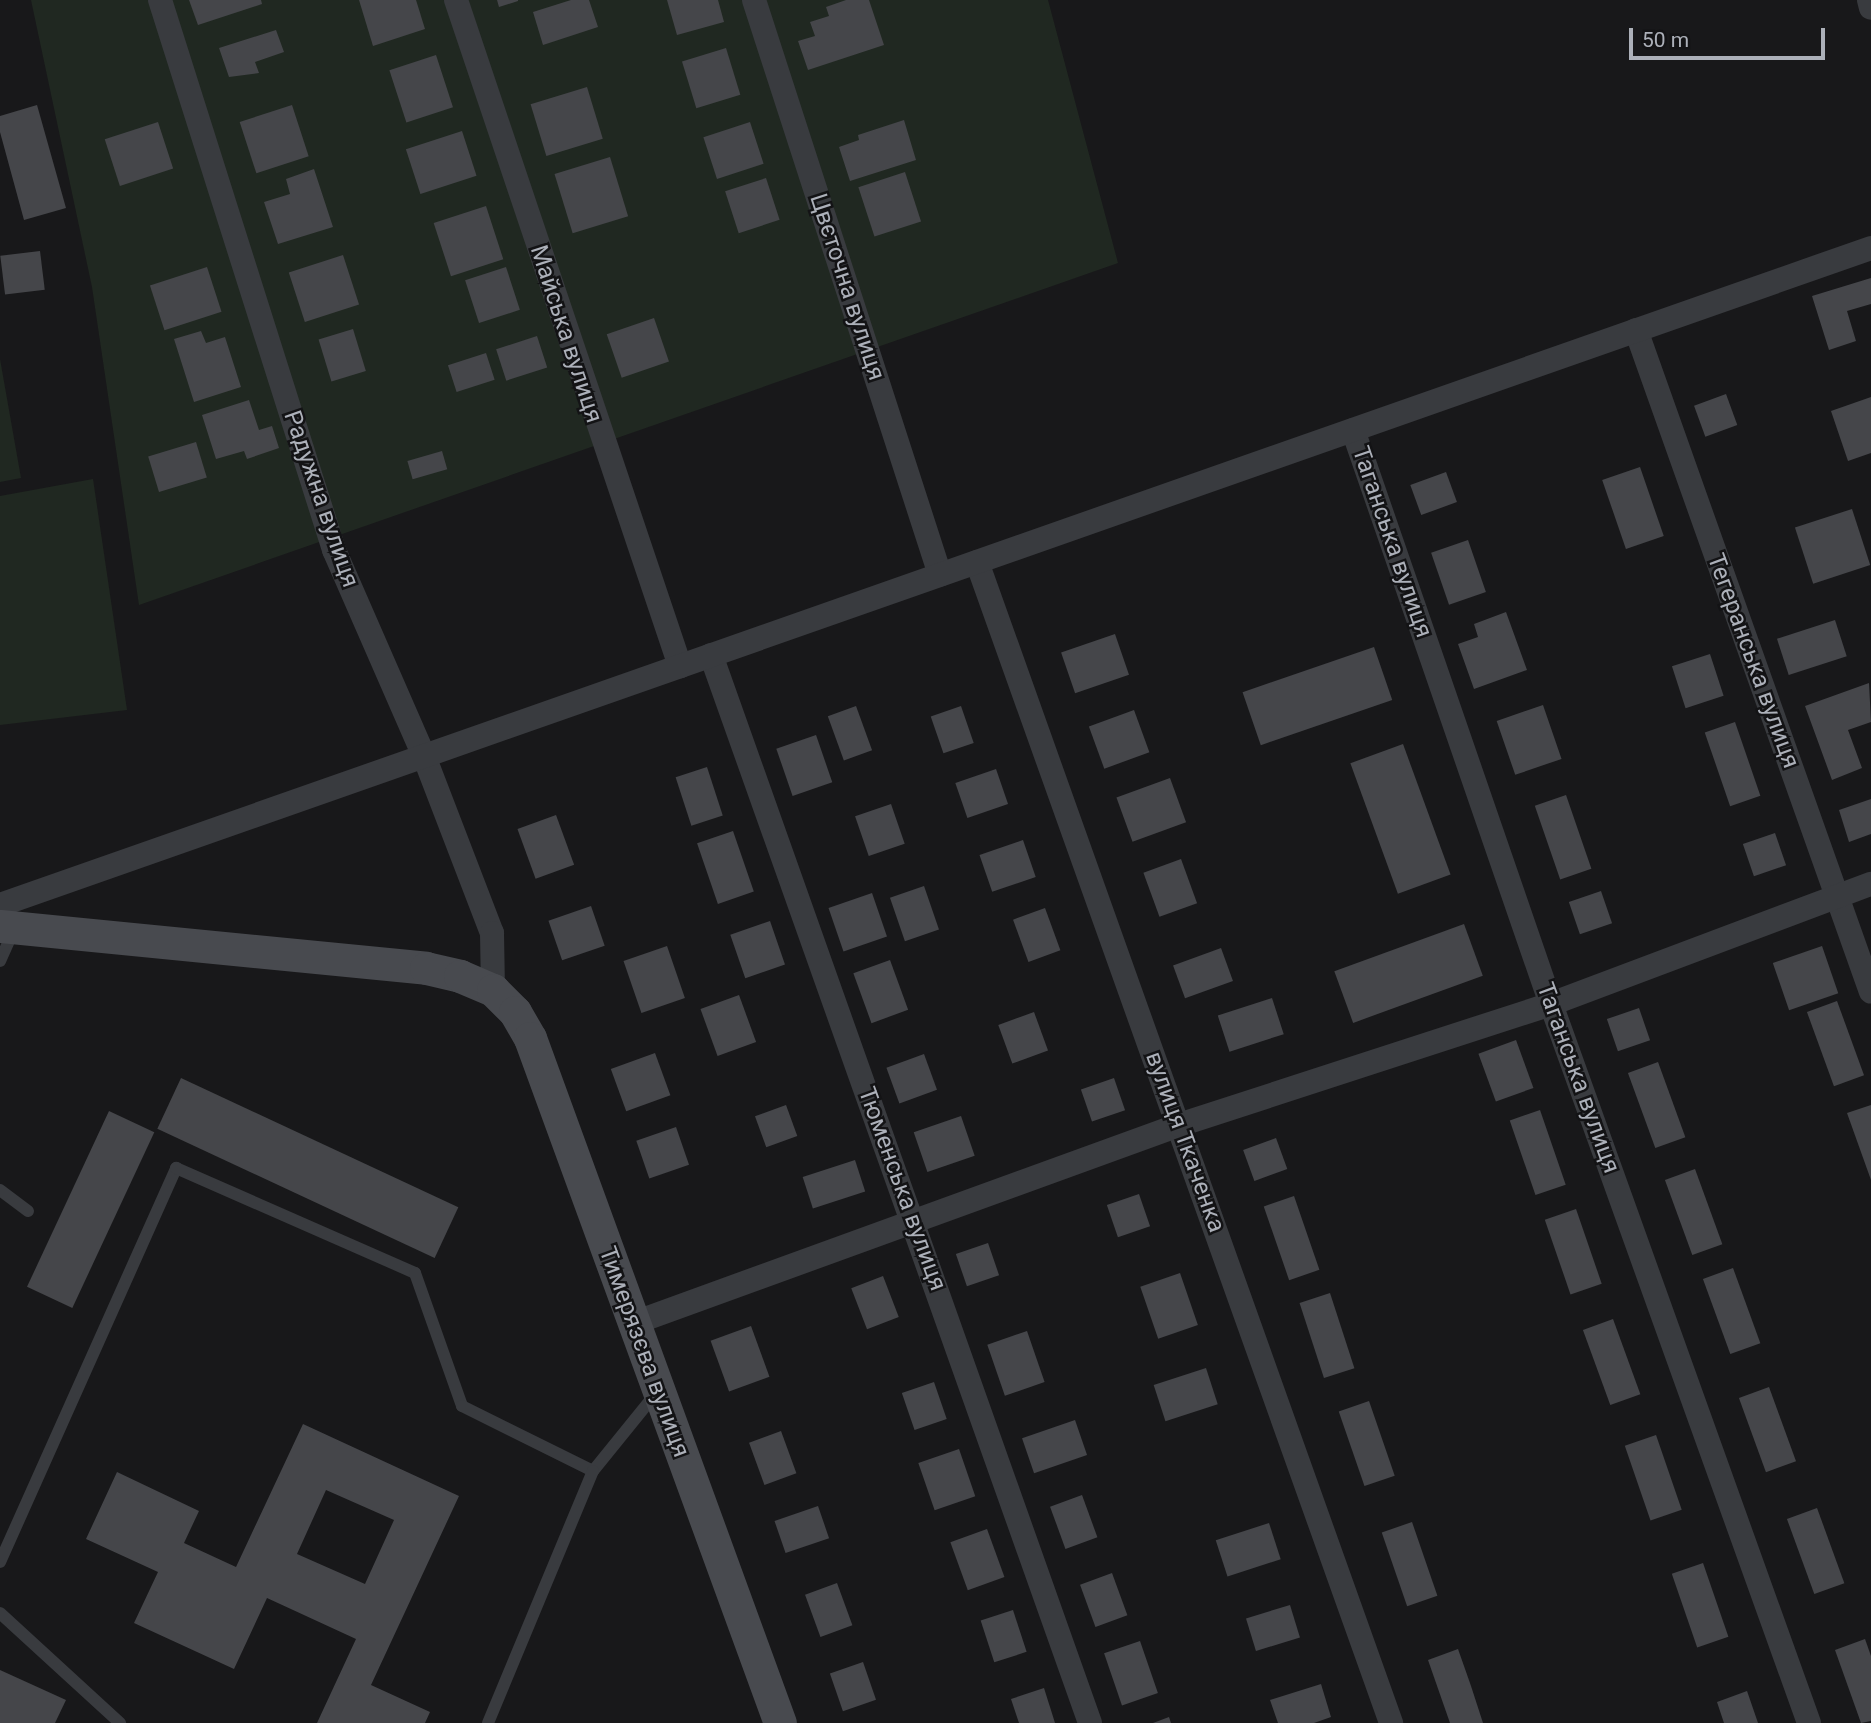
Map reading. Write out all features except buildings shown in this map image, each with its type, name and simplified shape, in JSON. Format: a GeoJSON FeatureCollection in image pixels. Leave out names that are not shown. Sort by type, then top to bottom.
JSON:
{"type":"FeatureCollection","features":[{"type":"Feature","properties":{"kind":"street","name":"Радужна вулиця"},"geometry":{"type":"LineString","coordinates":[[160,0],[334,550],[424,756],[492,933],[493,990]]}},
{"type":"Feature","properties":{"kind":"street","name":"Майська вулиця"},"geometry":{"type":"LineString","coordinates":[[456,0],[680,666]]}},
{"type":"Feature","properties":{"kind":"street","name":"Цвєточна вулиця"},"geometry":{"type":"LineString","coordinates":[[754,0],[940,575]]}},
{"type":"Feature","properties":{"kind":"street"},"geometry":{"type":"LineString","coordinates":[[1869,0],[1871,8]]}},
{"type":"Feature","properties":{"kind":"street"},"geometry":{"type":"LineString","coordinates":[[5,920],[424,756],[1871,248]]}},
{"type":"Feature","properties":{"kind":"street","name":"Тегеранська вулиця"},"geometry":{"type":"LineString","coordinates":[[1636,330],[1871,992]]}},
{"type":"Feature","properties":{"kind":"street","name":"Таганська вулиця"},"geometry":{"type":"LineString","coordinates":[[1353,430],[1551,1004],[1810,1723]]}},
{"type":"Feature","properties":{"kind":"street","name":"вулиця Ткаченка"},"geometry":{"type":"LineString","coordinates":[[978,562],[1391,1723]]}},
{"type":"Feature","properties":{"kind":"street","name":"Тюменська вулиця"},"geometry":{"type":"LineString","coordinates":[[711,655],[914,1219],[1090,1723]]}},
{"type":"Feature","properties":{"kind":"street"},"geometry":{"type":"LineString","coordinates":[[634,1323],[914,1219],[1179,1125],[1551,1004],[1871,884]]}},
{"type":"Feature","properties":{"kind":"street"},"geometry":{"type":"LineString","coordinates":[[5,920],[426,968],[460,976],[493,990]]}},
{"type":"Feature","properties":{"kind":"street","name":"Тимерязєва вулиця"},"geometry":{"type":"LineString","coordinates":[[493,990],[515,1012],[530,1038],[780,1723]]}},
{"type":"Feature","properties":{"kind":"lane"},"geometry":{"type":"LineString","coordinates":[[0,961],[5,920]]}},
{"type":"Feature","properties":{"kind":"lane"},"geometry":{"type":"LineString","coordinates":[[0,1562],[176,1168],[415,1273],[462,1406],[593,1471]]}},
{"type":"Feature","properties":{"kind":"lane"},"geometry":{"type":"LineString","coordinates":[[0,1190],[29,1211]]}},
{"type":"Feature","properties":{"kind":"lane"},"geometry":{"type":"LineString","coordinates":[[488,1723],[593,1471],[657,1392]]}},
{"type":"Feature","properties":{"kind":"lane"},"geometry":{"type":"LineString","coordinates":[[0,1612],[120,1723]]}},
{"type":"Feature","properties":{"kind":"shaded area"},"geometry":{"type":"Polygon","coordinates":[[[31,0],[1048,0],[1118,263],[139,605],[92,287],[31,0]]]}},
{"type":"Feature","properties":{"kind":"shaded area"},"geometry":{"type":"Polygon","coordinates":[[[0,359],[21,478],[0,482],[0,359]]]}},
{"type":"Feature","properties":{"kind":"shaded area"},"geometry":{"type":"Polygon","coordinates":[[[93,479],[127,710],[0,725],[0,496],[93,479]]]}}]}
